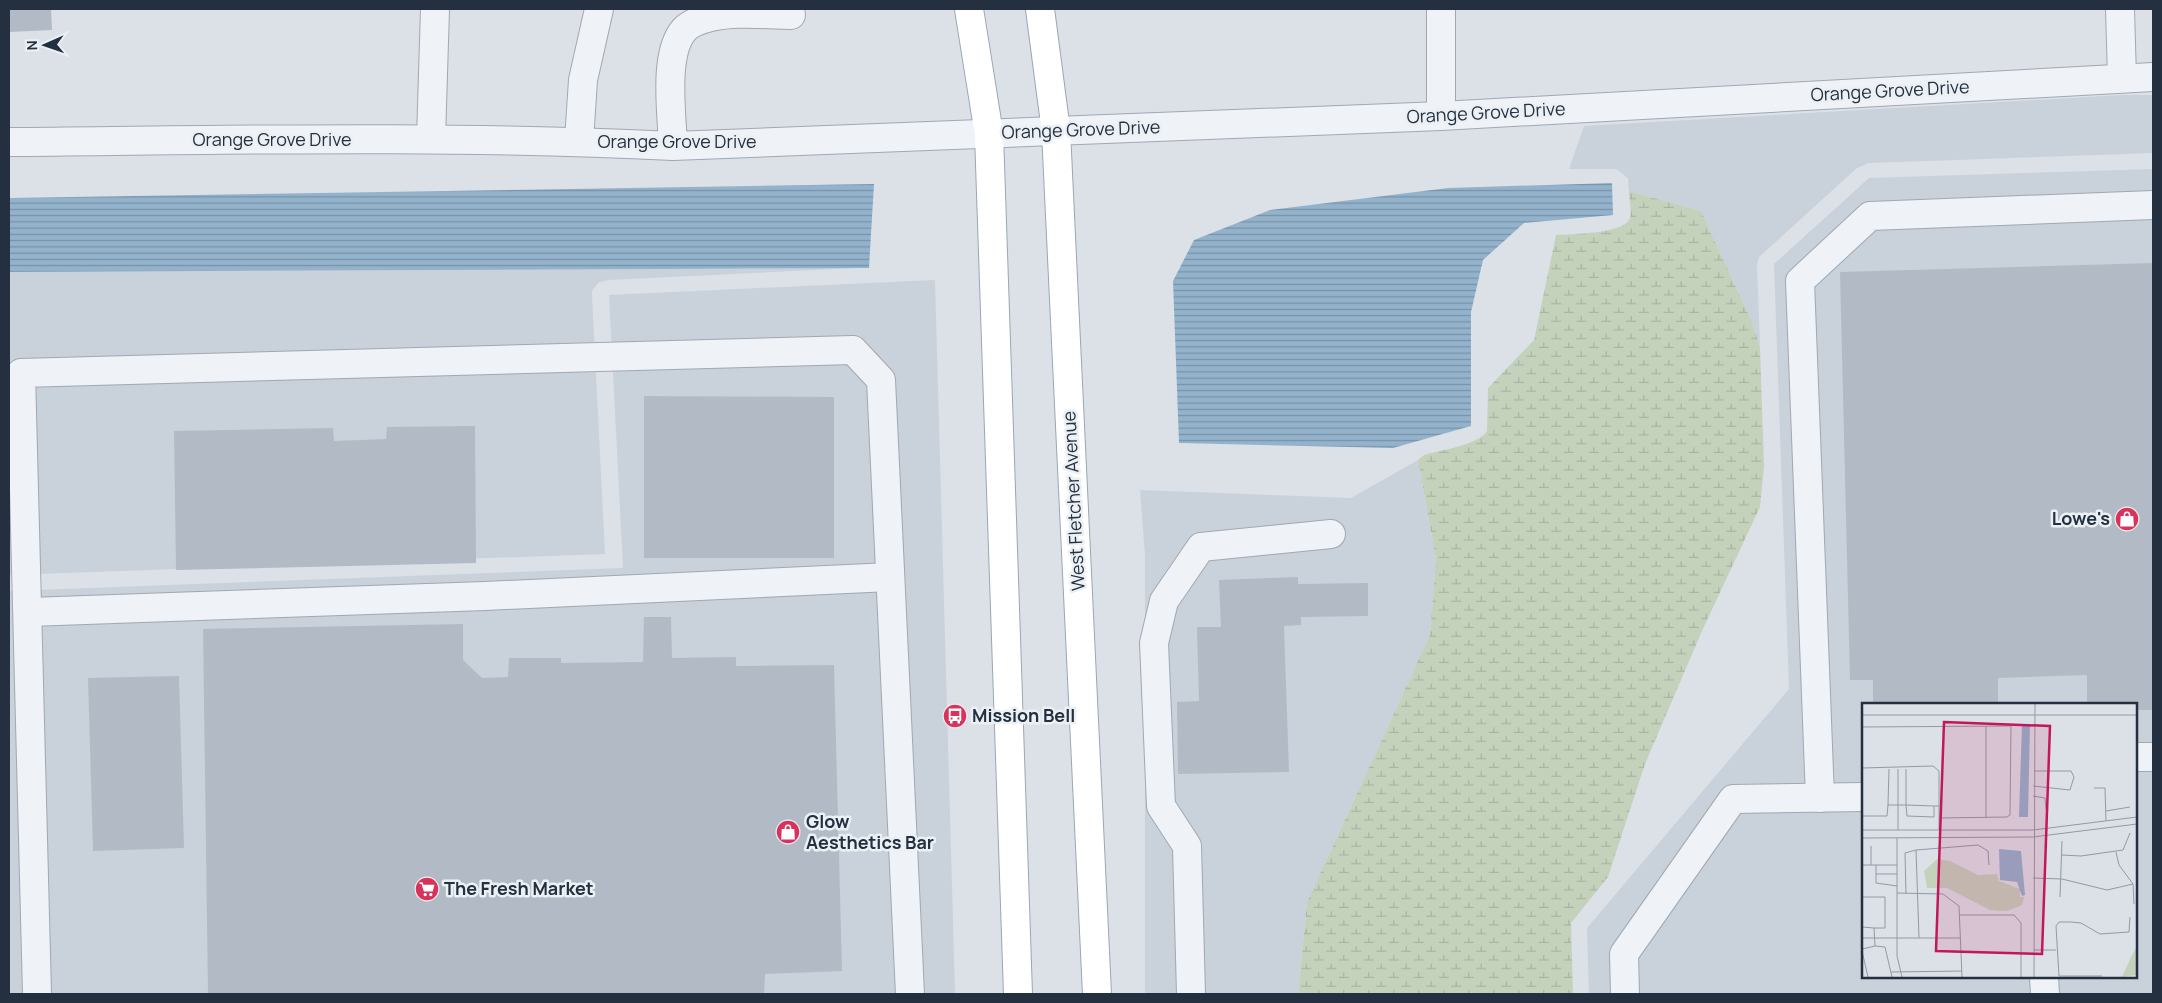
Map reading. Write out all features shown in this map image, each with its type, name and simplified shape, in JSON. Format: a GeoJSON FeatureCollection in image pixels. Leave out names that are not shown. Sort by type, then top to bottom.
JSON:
{"type":"FeatureCollection","features":[{"type":"Feature","properties":{"kind":"main road"},"geometry":{"type":"LineString","coordinates":[[969,9],[988,134],[1018,994]]}},
{"type":"Feature","properties":{"kind":"main road","name":"West Fletcher Avenue"},"geometry":{"type":"LineString","coordinates":[[1040,9],[1056,131],[1097,994]]}},
{"type":"Feature","properties":{"kind":"street"},"geometry":{"type":"LineString","coordinates":[[431,139],[435,9]]}},
{"type":"Feature","properties":{"kind":"street"},"geometry":{"type":"LineString","coordinates":[[579,141],[583,80],[599,9]]}},
{"type":"Feature","properties":{"kind":"street"},"geometry":{"type":"LineString","coordinates":[[1441,9],[1441,116]]}},
{"type":"Feature","properties":{"kind":"street"},"geometry":{"type":"LineString","coordinates":[[2120,9],[2122,78]]}},
{"type":"Feature","properties":{"kind":"street"},"geometry":{"type":"LineString","coordinates":[[673,146],[671,74],[674,50],[684,30],[698,20],[712,16],[739,14],[792,15]]}},
{"type":"Feature","properties":{"kind":"street","name":"Orange Grove Drive"},"geometry":{"type":"LineString","coordinates":[[9,142],[431,139],[579,141],[673,146],[1441,116],[2153,77]]}},
{"type":"Feature","properties":{"kind":"street"},"geometry":{"type":"LineString","coordinates":[[1820,798],[1800,281],[1870,216],[2153,205]]}},
{"type":"Feature","properties":{"kind":"street"},"geometry":{"type":"LineString","coordinates":[[37,994],[29,612],[21,373],[853,350],[881,380],[910,994]]}},
{"type":"Feature","properties":{"kind":"street"},"geometry":{"type":"LineString","coordinates":[[1191,994],[1187,846],[1161,806],[1154,643],[1164,601],[1201,547],[1331,534]]}},
{"type":"Feature","properties":{"kind":"street"},"geometry":{"type":"LineString","coordinates":[[29,612],[485,596],[890,577]]}},
{"type":"Feature","properties":{"kind":"street"},"geometry":{"type":"LineString","coordinates":[[2137,757],[2153,757]]}},
{"type":"Feature","properties":{"kind":"street"},"geometry":{"type":"LineString","coordinates":[[1625,994],[1624,954],[1733,799],[1862,797]]}},
{"type":"Feature","properties":{"kind":"street"},"geometry":{"type":"LineString","coordinates":[[2044,978],[2045,994]]}},
{"type":"Feature","properties":{"kind":"shaded area"},"geometry":{"type":"Polygon","coordinates":[[[2122,95],[2153,95],[2153,153],[1869,163],[1857,168],[1759,257],[1757,265],[1760,347],[1751,320],[1701,211],[1629,191],[1628,178],[1616,169],[1569,169],[1584,126],[2122,95]]]}},
{"type":"Feature","properties":{"kind":"shaded area"},"geometry":{"type":"Polygon","coordinates":[[[2153,169],[2153,994],[1589,994],[1587,928],[1789,689],[1774,264],[1869,178],[2153,169]]]}},
{"type":"Feature","properties":{"kind":"shaded area"},"geometry":{"type":"Polygon","coordinates":[[[856,268],[608,280],[598,283],[592,291],[592,296],[605,554],[9,575],[9,272],[856,268]]]}},
{"type":"Feature","properties":{"kind":"shaded area"},"geometry":{"type":"Polygon","coordinates":[[[935,280],[955,994],[9,994],[9,591],[623,568],[609,295],[935,280]]]}},
{"type":"Feature","properties":{"kind":"shaded area"},"geometry":{"type":"Polygon","coordinates":[[[1418,460],[1436,559],[1430,635],[1307,902],[1298,994],[1145,994],[1145,555],[1140,490],[1351,498],[1418,460]]]}},
{"type":"Feature","properties":{"kind":"green space"},"geometry":{"type":"Polygon","coordinates":[[[1629,191],[1701,211],[1751,320],[1760,347],[1764,466],[1760,507],[1702,631],[1645,764],[1608,877],[1571,923],[1573,994],[1298,994],[1307,902],[1430,635],[1436,559],[1418,460],[1424,455],[1476,440],[1487,431],[1488,388],[1534,340],[1556,235],[1597,232],[1626,223],[1631,215],[1629,191]]]}},
{"type":"Feature","properties":{"kind":"water"},"geometry":{"type":"Polygon","coordinates":[[[1612,183],[1613,215],[1524,223],[1483,260],[1471,312],[1471,426],[1393,448],[1179,443],[1173,281],[1194,240],[1270,210],[1448,188],[1612,183]]]}},
{"type":"Feature","properties":{"kind":"water"},"geometry":{"type":"Polygon","coordinates":[[[874,184],[869,268],[9,272],[9,198],[874,184]]]}},
{"type":"Feature","properties":{"kind":"building"},"geometry":{"type":"Polygon","coordinates":[[[9,9],[51,9],[52,30],[9,32],[9,9]]]}},
{"type":"Feature","properties":{"kind":"building"},"geometry":{"type":"Polygon","coordinates":[[[2153,263],[2153,710],[2137,710],[2137,703],[2087,703],[2087,675],[1998,678],[1998,703],[1873,703],[1873,680],[1850,680],[1840,272],[2153,263]]]}},
{"type":"Feature","properties":{"kind":"building"},"geometry":{"type":"Polygon","coordinates":[[[644,396],[834,397],[834,558],[644,558],[644,396]]]}},
{"type":"Feature","properties":{"kind":"building"},"geometry":{"type":"Polygon","coordinates":[[[475,426],[476,563],[176,570],[174,431],[333,428],[334,441],[386,439],[387,427],[475,426]]]}},
{"type":"Feature","properties":{"kind":"building"},"geometry":{"type":"Polygon","coordinates":[[[1298,577],[1298,584],[1368,583],[1368,616],[1301,617],[1301,625],[1284,626],[1289,772],[1178,774],[1177,702],[1199,701],[1197,627],[1221,627],[1219,580],[1298,577]]]}},
{"type":"Feature","properties":{"kind":"building"},"geometry":{"type":"Polygon","coordinates":[[[644,617],[671,617],[672,658],[736,657],[736,666],[834,665],[842,971],[765,974],[764,994],[208,994],[203,629],[463,624],[463,660],[482,678],[508,677],[509,658],[561,658],[561,663],[643,662],[644,617]]]}},
{"type":"Feature","properties":{"kind":"building"},"geometry":{"type":"Polygon","coordinates":[[[179,676],[184,848],[93,851],[88,678],[179,676]]]}},
{"type":"Feature","properties":{"kind":"place","name":"Lowe's"},"geometry":{"type":"Point","coordinates":[2127,519]}},
{"type":"Feature","properties":{"kind":"place","name":"Mission Bell"},"geometry":{"type":"Point","coordinates":[955,716]}},
{"type":"Feature","properties":{"kind":"place","name":"Glow Aesthetics Bar"},"geometry":{"type":"Point","coordinates":[788,832]}},
{"type":"Feature","properties":{"kind":"place","name":"The Fresh Market"},"geometry":{"type":"Point","coordinates":[427,889]}}]}
